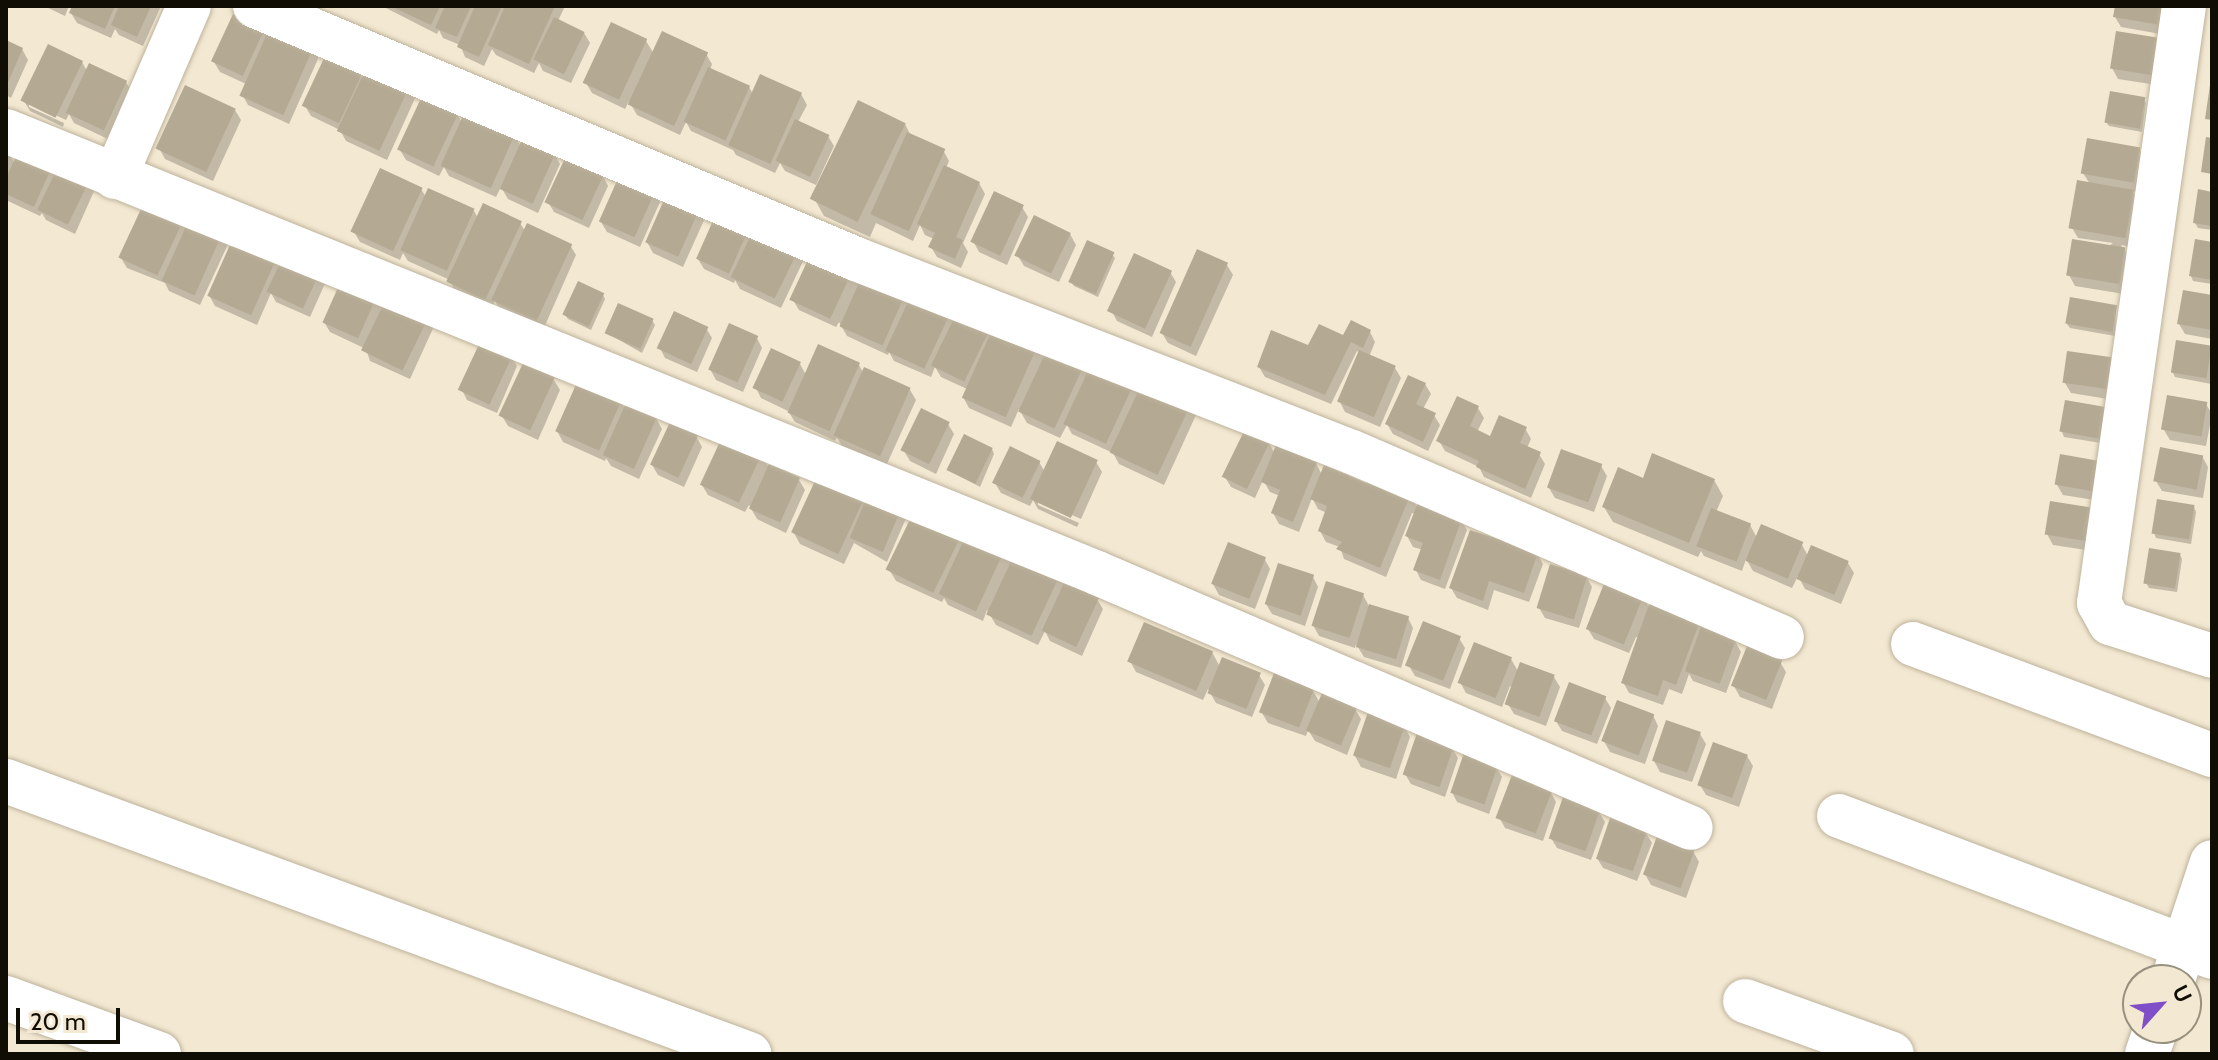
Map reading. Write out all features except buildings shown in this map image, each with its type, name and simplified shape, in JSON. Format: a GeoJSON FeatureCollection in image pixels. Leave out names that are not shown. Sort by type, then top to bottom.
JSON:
{"type":"FeatureCollection","features":[{"type":"Feature","properties":{"kind":"street"},"geometry":{"type":"LineString","coordinates":[[115,177],[189,6]]}},
{"type":"Feature","properties":{"kind":"street"},"geometry":{"type":"LineString","coordinates":[[255,6],[856,259],[1352,452],[1782,637]]}},
{"type":"Feature","properties":{"kind":"street"},"geometry":{"type":"LineString","coordinates":[[2184,6],[2099,603],[2110,623],[2212,656]]}},
{"type":"Feature","properties":{"kind":"street"},"geometry":{"type":"LineString","coordinates":[[6,131],[1097,573],[1691,828]]}},
{"type":"Feature","properties":{"kind":"street"},"geometry":{"type":"LineString","coordinates":[[1913,644],[2212,755]]}},
{"type":"Feature","properties":{"kind":"street"},"geometry":{"type":"LineString","coordinates":[[6,781],[749,1054]]}},
{"type":"Feature","properties":{"kind":"street"},"geometry":{"type":"LineString","coordinates":[[1839,816],[2190,961],[2212,862]]}},
{"type":"Feature","properties":{"kind":"street"},"geometry":{"type":"LineString","coordinates":[[6,998],[159,1054]]}},
{"type":"Feature","properties":{"kind":"street"},"geometry":{"type":"LineString","coordinates":[[1745,1001],[1892,1054]]}}]}
